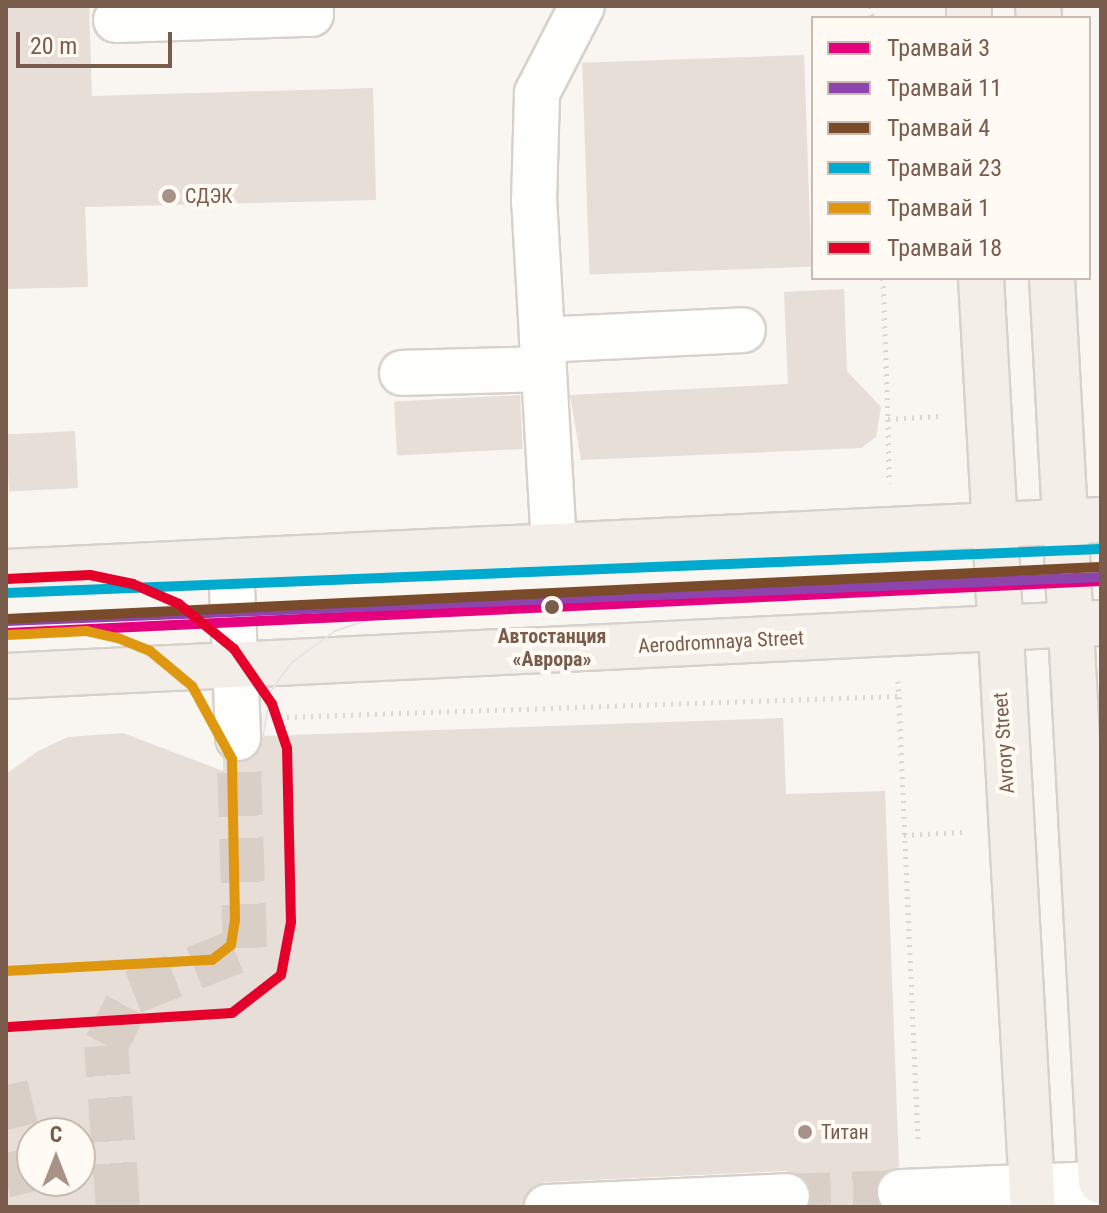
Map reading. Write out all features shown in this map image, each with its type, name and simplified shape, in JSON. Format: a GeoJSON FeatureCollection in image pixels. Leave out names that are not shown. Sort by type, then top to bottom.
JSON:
{"type":"FeatureCollection","features":[{"type":"Feature","properties":{"kind":"main road","name":"Avrory Street"},"geometry":{"type":"LineString","coordinates":[[981,280],[991,526],[1032,1196]]}},
{"type":"Feature","properties":{"kind":"main road"},"geometry":{"type":"LineString","coordinates":[[1052,280],[1082,521],[1101,1183]]}},
{"type":"Feature","properties":{"kind":"main road"},"geometry":{"type":"LineString","coordinates":[[6,572],[1082,521]]}},
{"type":"Feature","properties":{"kind":"main road","name":"Aerodromnaya Street"},"geometry":{"type":"LineString","coordinates":[[6,676],[1086,624]]}},
{"type":"Feature","properties":{"kind":"lane"},"geometry":{"type":"LineString","coordinates":[[116,20],[311,14],[310,6]]}},
{"type":"Feature","properties":{"kind":"lane"},"geometry":{"type":"LineString","coordinates":[[554,545],[543,354],[537,93],[582,6]]}},
{"type":"Feature","properties":{"kind":"lane"},"geometry":{"type":"LineString","coordinates":[[402,373],[743,330]]}},
{"type":"Feature","properties":{"kind":"lane"},"geometry":{"type":"LineString","coordinates":[[231,561],[238,728]]}},
{"type":"Feature","properties":{"kind":"lane"},"geometry":{"type":"LineString","coordinates":[[910,1191],[1032,1196],[1101,1183]]}},
{"type":"Feature","properties":{"kind":"lane"},"geometry":{"type":"LineString","coordinates":[[547,1207],[760,1200]]}},
{"type":"Feature","properties":{"kind":"path"},"geometry":{"type":"LineString","coordinates":[[883,280],[888,419],[987,414]]}},
{"type":"Feature","properties":{"kind":"path"},"geometry":{"type":"LineString","coordinates":[[238,728],[899,696]]}},
{"type":"Feature","properties":{"kind":"path"},"geometry":{"type":"LineString","coordinates":[[899,716],[910,1191]]}},
{"type":"Feature","properties":{"kind":"building"},"geometry":{"type":"Polygon","coordinates":[[[6,6],[89,6],[92,96],[373,88],[376,200],[85,207],[88,287],[6,289],[6,6]]]}},
{"type":"Feature","properties":{"kind":"building"},"geometry":{"type":"Polygon","coordinates":[[[804,55],[811,267],[590,275],[582,63],[804,55]]]}},
{"type":"Feature","properties":{"kind":"building"},"geometry":{"type":"Polygon","coordinates":[[[844,289],[847,371],[881,407],[876,437],[861,448],[581,460],[570,395],[788,384],[784,292],[844,289]]]}},
{"type":"Feature","properties":{"kind":"building"},"geometry":{"type":"Polygon","coordinates":[[[520,395],[523,449],[397,456],[394,402],[520,395]]]}},
{"type":"Feature","properties":{"kind":"building"},"geometry":{"type":"Polygon","coordinates":[[[75,431],[78,488],[9,492],[6,435],[75,431]]]}},
{"type":"Feature","properties":{"kind":"building"},"geometry":{"type":"Polygon","coordinates":[[[783,718],[786,794],[885,791],[899,1167],[878,1181],[880,1207],[809,1207],[808,1182],[786,1171],[546,1182],[533,1186],[522,1207],[6,1207],[6,774],[38,751],[68,737],[123,733],[223,771],[223,757],[251,759],[263,736],[783,718]]]}},
{"type":"Feature","properties":{"kind":"tunnel"},"geometry":{"type":"LineString","coordinates":[[118,1207],[106,1045],[133,992],[245,948],[238,738]]}},
{"type":"Feature","properties":{"kind":"tunnel"},"geometry":{"type":"LineString","coordinates":[[6,1085],[35,1207]]}},
{"type":"Feature","properties":{"kind":"tunnel"},"geometry":{"type":"LineString","coordinates":[[787,1196],[900,1192]]}},
{"type":"Feature","properties":{"kind":"tram line","name":"23"},"geometry":{"type":"LineString","coordinates":[[6,593],[1100,549]]}},
{"type":"Feature","properties":{"kind":"tram line","name":"4"},"geometry":{"type":"LineString","coordinates":[[6,619],[1100,567]]}},
{"type":"Feature","properties":{"kind":"tram line","name":"18"},"geometry":{"type":"LineString","coordinates":[[6,579],[90,575],[133,584],[179,604],[234,649],[272,704],[287,748],[291,922],[281,975],[232,1013],[8,1027]]}},
{"type":"Feature","properties":{"kind":"tram line","name":"11"},"geometry":{"type":"LineString","coordinates":[[7,621],[1101,577]]}},
{"type":"Feature","properties":{"kind":"tram line","name":"3"},"geometry":{"type":"LineString","coordinates":[[6,633],[1101,581]]}},
{"type":"Feature","properties":{"kind":"tram line"},"geometry":{"type":"LineString","coordinates":[[263,736],[271,691],[291,663],[335,631],[380,616]]}},
{"type":"Feature","properties":{"kind":"tram line","name":"1"},"geometry":{"type":"LineString","coordinates":[[6,971],[212,960],[231,945],[235,920],[232,759],[192,686],[150,651],[117,638],[87,631],[7,635]]}},
{"type":"Feature","properties":{"kind":"place","name":"СДЭК"},"geometry":{"type":"Point","coordinates":[169,196]}},
{"type":"Feature","properties":{"kind":"place","name":"Автостанция «Аврора»"},"geometry":{"type":"Point","coordinates":[552,607]}},
{"type":"Feature","properties":{"kind":"place","name":"Титан"},"geometry":{"type":"Point","coordinates":[805,1132]}}]}
